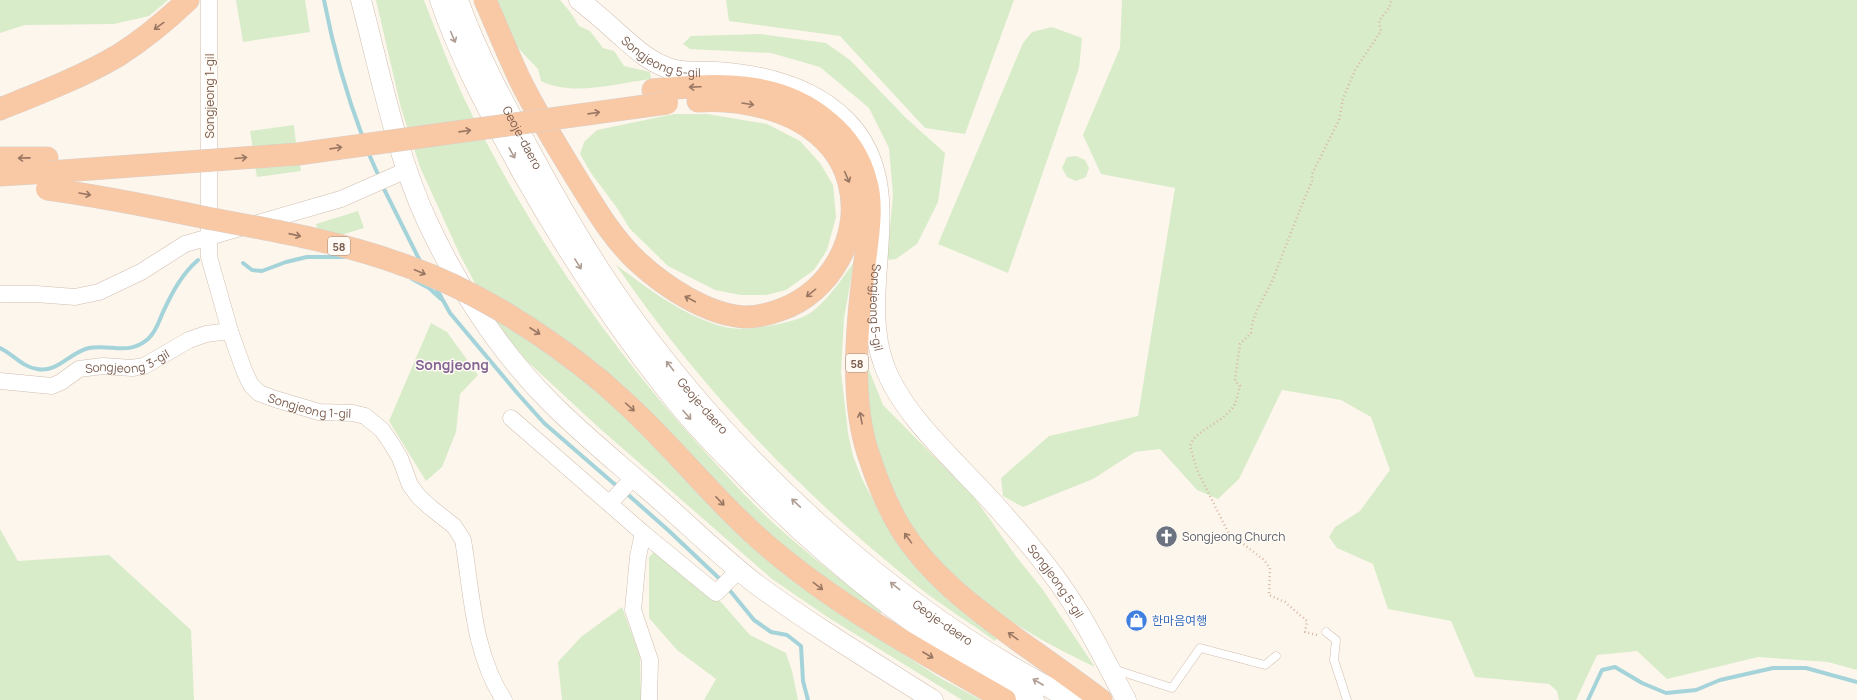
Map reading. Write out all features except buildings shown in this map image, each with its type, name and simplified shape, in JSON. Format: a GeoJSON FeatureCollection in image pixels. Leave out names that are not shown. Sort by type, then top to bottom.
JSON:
{"type":"FeatureCollection","features":[{"type":"Feature","properties":{"kind":"highway"},"geometry":{"type":"LineString","coordinates":[[0,109],[63,83],[119,55],[167,20],[188,0]]}},
{"type":"Feature","properties":{"kind":"highway"},"geometry":{"type":"LineString","coordinates":[[485,0],[521,82],[568,165],[606,224],[636,261],[663,283],[691,299],[731,315],[746,317],[770,314],[791,306],[810,295],[824,282],[837,265],[850,225],[852,205],[849,183],[840,160],[828,143],[816,131],[785,113],[749,103],[660,97]]}},
{"type":"Feature","properties":{"kind":"highway","name":"58"},"geometry":{"type":"LineString","coordinates":[[0,175],[48,173],[298,154],[660,97],[692,86],[735,86],[761,89],[787,97],[808,106],[841,133],[856,156],[867,183],[869,219],[861,295],[856,369],[859,408],[867,451],[901,529],[921,556],[947,584],[973,607],[1101,700]]}},
{"type":"Feature","properties":{"kind":"highway","name":"58"},"geometry":{"type":"LineString","coordinates":[[0,185],[48,173],[153,152],[297,138],[660,97]]}},
{"type":"Feature","properties":{"kind":"highway","name":"58"},"geometry":{"type":"LineString","coordinates":[[0,158],[48,173],[82,194],[266,229],[330,243],[399,263],[456,287],[503,311],[568,354],[601,381],[637,414],[735,516],[772,550],[826,592],[878,626],[1005,700]]}},
{"type":"Feature","properties":{"kind":"street","name":"Songjeong 1-gil"},"geometry":{"type":"LineString","coordinates":[[210,0],[209,257],[230,331],[245,373],[251,385],[259,393],[288,404],[319,412],[353,412],[365,416],[382,430],[404,465],[410,485],[419,497],[454,526],[463,540],[478,637],[491,676],[504,700]]}},
{"type":"Feature","properties":{"kind":"street"},"geometry":{"type":"LineString","coordinates":[[361,0],[401,173],[444,254],[502,348],[552,404],[739,570],[794,612],[933,700]]}},
{"type":"Feature","properties":{"kind":"street","name":"Geoje-daero"},"geometry":{"type":"LineString","coordinates":[[440,0],[451,34],[480,96],[547,215],[614,320],[669,394],[757,490],[804,534],[855,577],[905,617],[962,657],[1034,700]]}},
{"type":"Feature","properties":{"kind":"street","name":"Geoje-daero"},"geometry":{"type":"LineString","coordinates":[[458,0],[494,82],[559,206],[627,310],[683,382],[719,424],[770,479],[813,518],[916,602],[1038,683],[1073,700]]}},
{"type":"Feature","properties":{"kind":"street","name":"Songjeong 5-gil"},"geometry":{"type":"LineString","coordinates":[[579,0],[641,54],[657,64],[671,70],[716,72],[769,80],[797,89],[823,103],[846,122],[863,143],[872,164],[880,199],[874,324],[878,349],[885,369],[910,411],[929,434],[1003,513],[1056,580],[1077,610],[1126,700]]}},
{"type":"Feature","properties":{"kind":"street"},"geometry":{"type":"LineString","coordinates":[[2,294],[36,294],[75,297],[99,292],[140,272],[185,244],[341,199],[401,173]]}},
{"type":"Feature","properties":{"kind":"street","name":"Songjeong 3-gil"},"geometry":{"type":"LineString","coordinates":[[0,381],[52,386],[61,382],[79,369],[103,366],[132,368],[144,366],[189,340],[206,334],[230,331]]}},
{"type":"Feature","properties":{"kind":"street"},"geometry":{"type":"LineString","coordinates":[[511,418],[643,533],[716,593],[739,570]]}},
{"type":"Feature","properties":{"kind":"street"},"geometry":{"type":"LineString","coordinates":[[610,503],[634,477]]}},
{"type":"Feature","properties":{"kind":"street"},"geometry":{"type":"LineString","coordinates":[[643,533],[638,557],[633,610],[650,660],[649,700]]}},
{"type":"Feature","properties":{"kind":"lane"},"geometry":{"type":"LineString","coordinates":[[1326,632],[1336,640],[1334,660],[1347,700]]}},
{"type":"Feature","properties":{"kind":"lane"},"geometry":{"type":"LineString","coordinates":[[1108,668],[1172,688],[1200,648],[1264,665],[1276,656]]}},
{"type":"Feature","properties":{"kind":"path"},"geometry":{"type":"LineString","coordinates":[[1326,632],[1319,635],[1305,632],[1307,621],[1285,602],[1269,595],[1270,568],[1264,560],[1228,532],[1198,470],[1190,446],[1194,437],[1227,414],[1235,404],[1240,386],[1235,381],[1240,344],[1251,333],[1251,324],[1273,279],[1289,240],[1312,181],[1312,174],[1339,120],[1343,99],[1355,70],[1368,52],[1371,43],[1377,38],[1381,31],[1379,22],[1389,8],[1392,0]]}},
{"type":"Feature","properties":{"kind":"green space"},"geometry":{"type":"Polygon","coordinates":[[[0,0],[168,0],[149,16],[114,24],[25,25],[0,33],[0,0]]]}},
{"type":"Feature","properties":{"kind":"green space"},"geometry":{"type":"Polygon","coordinates":[[[236,0],[305,0],[310,32],[243,42],[236,0]]]}},
{"type":"Feature","properties":{"kind":"green space"},"geometry":{"type":"Polygon","coordinates":[[[376,0],[424,0],[462,94],[511,188],[567,277],[598,321],[663,404],[747,498],[768,518],[804,550],[882,612],[862,628],[942,679],[981,700],[962,700],[829,618],[772,579],[597,426],[527,361],[497,325],[460,255],[420,167],[401,108],[376,0]]]}},
{"type":"Feature","properties":{"kind":"green space"},"geometry":{"type":"Polygon","coordinates":[[[496,0],[560,0],[571,13],[579,26],[590,31],[603,48],[614,51],[624,66],[650,72],[651,79],[595,88],[567,88],[554,86],[541,81],[538,69],[517,47],[496,0]]]}},
{"type":"Feature","properties":{"kind":"green space"},"geometry":{"type":"Polygon","coordinates":[[[726,0],[1014,0],[965,134],[925,128],[840,36],[729,21],[726,0]]]}},
{"type":"Feature","properties":{"kind":"green space"},"geometry":{"type":"Polygon","coordinates":[[[1122,0],[1857,0],[1857,670],[1828,662],[1758,657],[1667,679],[1637,651],[1597,655],[1576,700],[1559,700],[1557,691],[1549,684],[1475,677],[1451,621],[1388,609],[1373,564],[1337,548],[1329,537],[1335,527],[1360,511],[1390,470],[1371,417],[1341,400],[1282,390],[1239,479],[1218,499],[1197,490],[1160,449],[1135,452],[1093,479],[1023,507],[1003,496],[1001,478],[1049,436],[1138,416],[1175,188],[1101,174],[1083,135],[1120,48],[1122,0]]]}},
{"type":"Feature","properties":{"kind":"green space"},"geometry":{"type":"Polygon","coordinates":[[[1052,27],[1082,38],[1079,68],[1008,273],[938,244],[1023,43],[1032,32],[1052,27]]]}},
{"type":"Feature","properties":{"kind":"green space"},"geometry":{"type":"Polygon","coordinates":[[[760,34],[826,43],[850,60],[906,118],[945,153],[938,202],[917,244],[896,259],[887,260],[893,195],[889,148],[869,108],[820,67],[771,53],[690,49],[683,44],[691,36],[760,34]]]}},
{"type":"Feature","properties":{"kind":"green space"},"geometry":{"type":"Polygon","coordinates":[[[674,114],[707,114],[767,124],[800,141],[820,163],[833,185],[836,217],[827,250],[814,270],[786,290],[766,295],[741,295],[715,290],[668,266],[630,229],[617,208],[591,173],[580,154],[584,142],[597,130],[674,114]]]}},
{"type":"Feature","properties":{"kind":"green space"},"geometry":{"type":"Polygon","coordinates":[[[294,125],[296,143],[253,149],[250,131],[294,125]]]}},
{"type":"Feature","properties":{"kind":"green space"},"geometry":{"type":"Polygon","coordinates":[[[298,153],[301,171],[257,177],[254,160],[298,153]]]}},
{"type":"Feature","properties":{"kind":"green space"},"geometry":{"type":"Polygon","coordinates":[[[1076,156],[1085,160],[1089,168],[1086,177],[1076,181],[1067,177],[1062,168],[1067,157],[1076,156]]]}},
{"type":"Feature","properties":{"kind":"green space"},"geometry":{"type":"Polygon","coordinates":[[[358,211],[364,228],[321,241],[316,224],[358,211]]]}},
{"type":"Feature","properties":{"kind":"green space"},"geometry":{"type":"Polygon","coordinates":[[[854,262],[844,318],[841,372],[848,433],[853,456],[862,479],[889,530],[998,636],[995,641],[939,603],[878,554],[795,478],[756,439],[683,355],[648,310],[616,265],[679,308],[721,326],[740,329],[783,323],[809,314],[830,294],[854,262]]]}},
{"type":"Feature","properties":{"kind":"green space"},"geometry":{"type":"Polygon","coordinates":[[[431,323],[447,332],[478,375],[460,394],[456,432],[442,467],[426,481],[389,421],[431,323]]]}},
{"type":"Feature","properties":{"kind":"green space"},"geometry":{"type":"Polygon","coordinates":[[[865,360],[883,405],[974,497],[1015,555],[1043,590],[1095,667],[1045,642],[996,611],[952,575],[915,532],[903,512],[893,490],[872,434],[866,402],[865,360]]]}},
{"type":"Feature","properties":{"kind":"green space"},"geometry":{"type":"Polygon","coordinates":[[[0,529],[18,561],[109,555],[191,630],[194,700],[0,700],[0,529]]]}},
{"type":"Feature","properties":{"kind":"green space"},"geometry":{"type":"Polygon","coordinates":[[[654,552],[720,601],[750,635],[786,653],[792,671],[798,700],[704,700],[716,679],[677,650],[649,618],[649,557],[654,552]]]}},
{"type":"Feature","properties":{"kind":"green space"},"geometry":{"type":"Polygon","coordinates":[[[622,607],[640,657],[641,700],[562,700],[558,662],[581,637],[622,607]]]}},
{"type":"Feature","properties":{"kind":"waterway"},"geometry":{"type":"LineString","coordinates":[[324,0],[340,70],[363,138]]}},
{"type":"Feature","properties":{"kind":"waterway"},"geometry":{"type":"LineString","coordinates":[[368,152],[380,179]]}},
{"type":"Feature","properties":{"kind":"waterway"},"geometry":{"type":"LineString","coordinates":[[382,185],[421,263]]}},
{"type":"Feature","properties":{"kind":"waterway"},"geometry":{"type":"LineString","coordinates":[[243,263],[252,270],[262,271],[286,262],[307,257],[345,257]]}},
{"type":"Feature","properties":{"kind":"waterway"},"geometry":{"type":"LineString","coordinates":[[0,348],[27,366],[37,369],[44,369],[58,365],[82,350],[89,348],[127,348],[141,344],[154,332],[178,283],[198,260]]}},
{"type":"Feature","properties":{"kind":"waterway"},"geometry":{"type":"LineString","coordinates":[[412,279],[429,288],[441,299]]}},
{"type":"Feature","properties":{"kind":"waterway"},"geometry":{"type":"LineString","coordinates":[[435,286],[450,313],[544,423],[619,488]]}},
{"type":"Feature","properties":{"kind":"waterway"},"geometry":{"type":"LineString","coordinates":[[625,492],[723,582]]}},
{"type":"Feature","properties":{"kind":"waterway"},"geometry":{"type":"LineString","coordinates":[[727,587],[754,620],[771,632],[787,635],[801,646],[803,681],[808,700]]}},
{"type":"Feature","properties":{"kind":"waterway"},"geometry":{"type":"LineString","coordinates":[[1588,700],[1602,670],[1615,667],[1642,683],[1666,693],[1696,690],[1720,680],[1773,668],[1806,668],[1857,682]]}},
{"type":"Feature","properties":{"kind":"place","name":"Songjeong Church"},"geometry":{"type":"Point","coordinates":[1167,536]}},
{"type":"Feature","properties":{"kind":"place","name":"한마음여행"},"geometry":{"type":"Point","coordinates":[1136,620]}},
{"type":"Feature","properties":{"kind":"district","name":"Songjeong"},"geometry":{"type":"Point","coordinates":[452,364]}}]}
